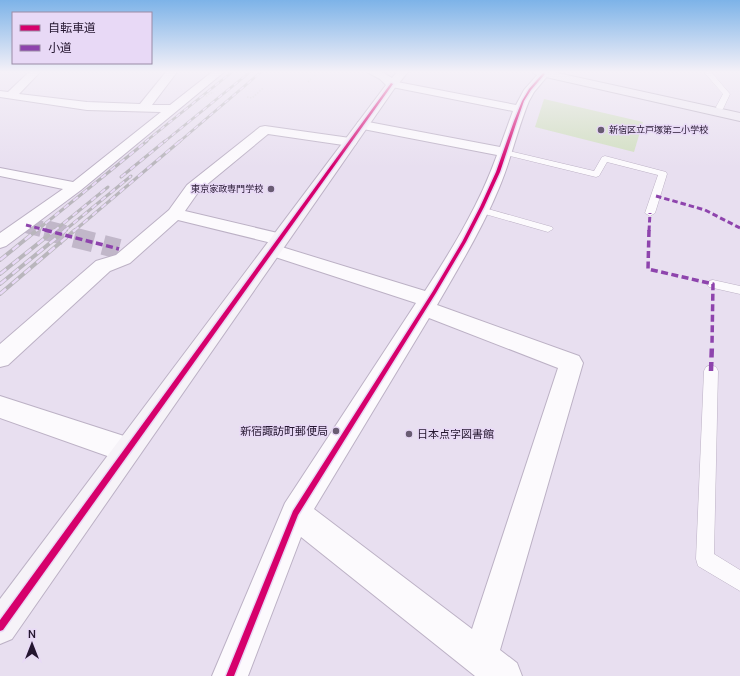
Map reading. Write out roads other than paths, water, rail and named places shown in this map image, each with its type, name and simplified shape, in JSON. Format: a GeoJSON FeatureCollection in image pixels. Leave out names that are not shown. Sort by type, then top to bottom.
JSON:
{"type":"FeatureCollection","features":[{"type":"Feature","properties":{"kind":"main road"},"geometry":{"type":"LineString","coordinates":[[676,104],[740,118]]}},
{"type":"Feature","properties":{"kind":"main road"},"geometry":{"type":"LineString","coordinates":[[704,104],[740,112]]}},
{"type":"Feature","properties":{"kind":"street"},"geometry":{"type":"LineString","coordinates":[[64,104],[87,106],[174,109]]}},
{"type":"Feature","properties":{"kind":"street"},"geometry":{"type":"LineString","coordinates":[[143,108],[147,104]]}},
{"type":"Feature","properties":{"kind":"street"},"geometry":{"type":"LineString","coordinates":[[0,242],[19,230],[76,187],[181,104]]}},
{"type":"Feature","properties":{"kind":"street"},"geometry":{"type":"LineString","coordinates":[[0,627],[126,450],[379,104]]}},
{"type":"Feature","properties":{"kind":"street"},"geometry":{"type":"LineString","coordinates":[[499,104],[520,109]]}},
{"type":"Feature","properties":{"kind":"street"},"geometry":{"type":"LineString","coordinates":[[230,676],[295,513],[427,304],[440,286],[481,210],[498,172],[523,104]]}},
{"type":"Feature","properties":{"kind":"street"},"geometry":{"type":"LineString","coordinates":[[0,358],[103,266],[123,259],[175,214],[193,188],[265,130],[356,134],[463,142],[505,152]]}},
{"type":"Feature","properties":{"kind":"street"},"geometry":{"type":"LineString","coordinates":[[0,172],[76,187]]}},
{"type":"Feature","properties":{"kind":"street"},"geometry":{"type":"LineString","coordinates":[[175,214],[276,244],[571,363],[492,666],[295,513]]}},
{"type":"Feature","properties":{"kind":"street"},"geometry":{"type":"LineString","coordinates":[[0,237],[19,230]]}},
{"type":"Feature","properties":{"kind":"street"},"geometry":{"type":"LineString","coordinates":[[0,407],[126,450]]}},
{"type":"Feature","properties":{"kind":"lane"},"geometry":{"type":"LineString","coordinates":[[505,152],[596,174],[605,159],[663,174],[650,213]]}},
{"type":"Feature","properties":{"kind":"lane"},"geometry":{"type":"LineString","coordinates":[[481,210],[548,229]]}},
{"type":"Feature","properties":{"kind":"lane"},"geometry":{"type":"LineString","coordinates":[[712,284],[740,290]]}},
{"type":"Feature","properties":{"kind":"lane"},"geometry":{"type":"LineString","coordinates":[[711,371],[705,559],[740,581]]}},
{"type":"Feature","properties":{"kind":"tunnel"},"geometry":{"type":"LineString","coordinates":[[26,225],[49,231]]}},
{"type":"Feature","properties":{"kind":"tunnel"},"geometry":{"type":"LineString","coordinates":[[45,230],[119,249]]}},
{"type":"Feature","properties":{"kind":"railway"},"geometry":{"type":"LineString","coordinates":[[145,142],[193,104]]}},
{"type":"Feature","properties":{"kind":"railway"},"geometry":{"type":"LineString","coordinates":[[164,142],[211,104]]}},
{"type":"Feature","properties":{"kind":"railway"},"geometry":{"type":"LineString","coordinates":[[179,142],[224,104]]}},
{"type":"Feature","properties":{"kind":"railway"},"geometry":{"type":"LineString","coordinates":[[36,231],[147,141]]}},
{"type":"Feature","properties":{"kind":"railway"},"geometry":{"type":"LineString","coordinates":[[121,177],[165,141]]}},
{"type":"Feature","properties":{"kind":"railway"},"geometry":{"type":"LineString","coordinates":[[74,231],[180,141]]}},
{"type":"Feature","properties":{"kind":"railway"},"geometry":{"type":"LineString","coordinates":[[64,231],[131,176]]}},
{"type":"Feature","properties":{"kind":"railway"},"geometry":{"type":"LineString","coordinates":[[54,231],[108,187]]}},
{"type":"Feature","properties":{"kind":"railway"},"geometry":{"type":"LineString","coordinates":[[0,260],[37,230]]}},
{"type":"Feature","properties":{"kind":"railway"},"geometry":{"type":"LineString","coordinates":[[0,274],[55,230]]}},
{"type":"Feature","properties":{"kind":"railway"},"geometry":{"type":"LineString","coordinates":[[0,284],[66,230]]}},
{"type":"Feature","properties":{"kind":"railway"},"geometry":{"type":"LineString","coordinates":[[0,294],[75,230]]}},
{"type":"Feature","properties":{"kind":"place","name":"新宿区立戸塚第二小学校"},"geometry":{"type":"Point","coordinates":[601,130]}},
{"type":"Feature","properties":{"kind":"place","name":"東京家政専門学校"},"geometry":{"type":"Point","coordinates":[271,189]}},
{"type":"Feature","properties":{"kind":"place","name":"新宿諏訪町郵便局"},"geometry":{"type":"Point","coordinates":[336,431]}},
{"type":"Feature","properties":{"kind":"place","name":"日本点字図書館"},"geometry":{"type":"Point","coordinates":[409,434]}}]}
